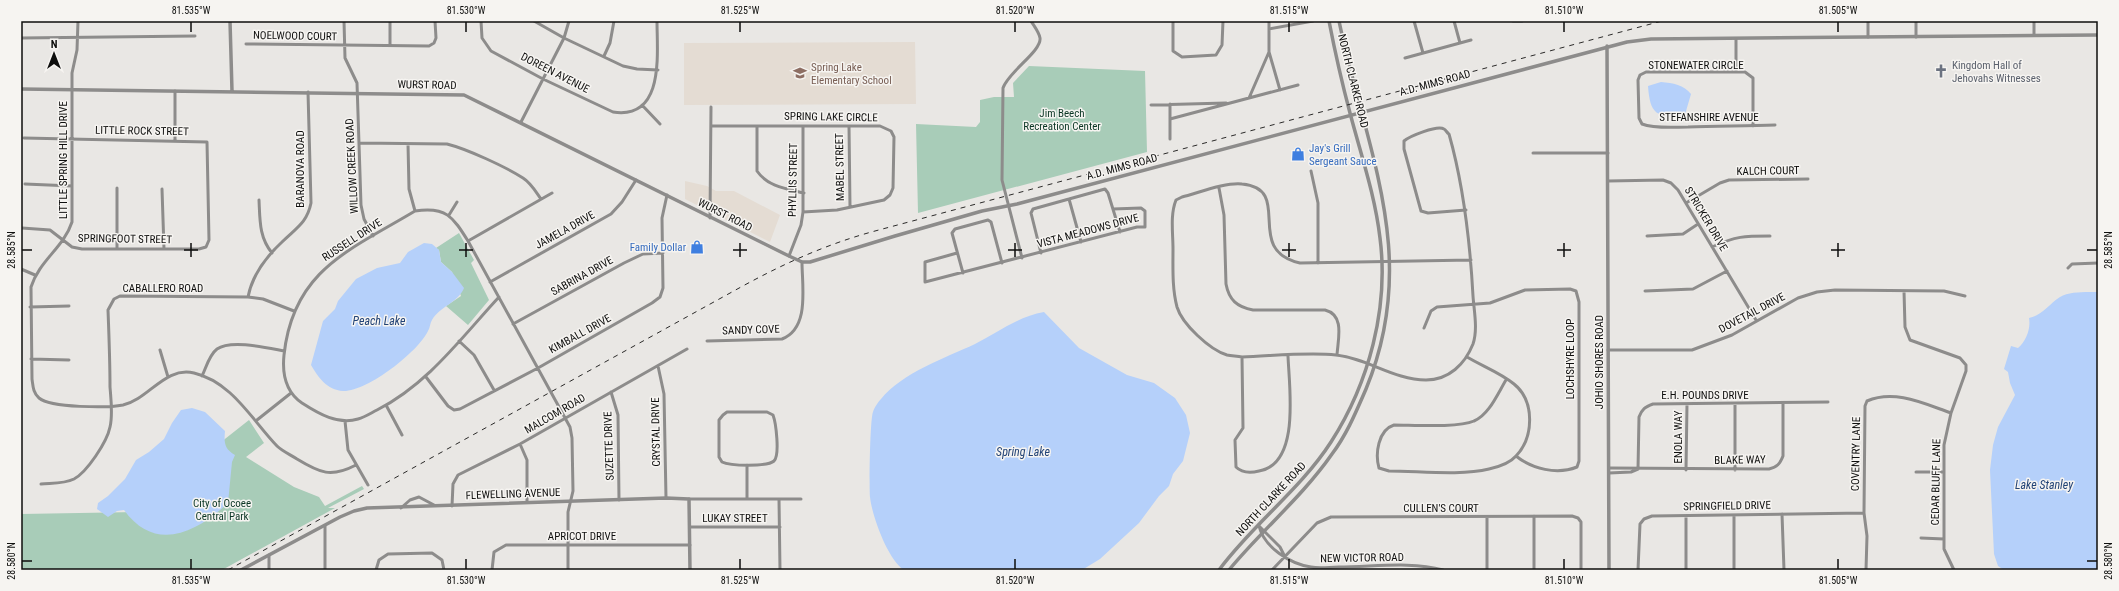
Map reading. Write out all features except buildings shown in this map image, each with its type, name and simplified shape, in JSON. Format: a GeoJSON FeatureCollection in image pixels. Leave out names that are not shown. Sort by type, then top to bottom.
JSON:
{"type":"FeatureCollection","features":[{"type":"Feature","properties":{"kind":"street","name":"LITTLE SPRING HILL DRIVE"},"geometry":{"type":"LineString","coordinates":[[78,21],[78,38],[72,73],[72,222],[64,239],[35,275],[31,287],[31,359],[34,391],[39,398],[48,403],[124,404],[137,398],[168,377],[179,373],[193,373],[214,381],[257,420],[278,447],[314,469],[329,473],[341,472],[356,465]]}},
{"type":"Feature","properties":{"kind":"street"},"geometry":{"type":"LineString","coordinates":[[230,21],[232,91]]}},
{"type":"Feature","properties":{"kind":"street","name":"WILLOW CREEK ROAD"},"geometry":{"type":"LineString","coordinates":[[344,21],[345,58],[357,83],[361,205],[364,219],[373,236]]}},
{"type":"Feature","properties":{"kind":"street"},"geometry":{"type":"LineString","coordinates":[[390,21],[390,45]]}},
{"type":"Feature","properties":{"kind":"street","name":"NOELWOOD COURT"},"geometry":{"type":"LineString","coordinates":[[246,44],[429,46],[434,43],[436,38],[435,21]]}},
{"type":"Feature","properties":{"kind":"street","name":"DOREEN AVENUE"},"geometry":{"type":"LineString","coordinates":[[481,21],[482,38],[491,51],[543,79],[613,112],[624,114],[642,105]]}},
{"type":"Feature","properties":{"kind":"street"},"geometry":{"type":"LineString","coordinates":[[534,21],[564,38],[623,66],[637,69],[658,70]]}},
{"type":"Feature","properties":{"kind":"street"},"geometry":{"type":"LineString","coordinates":[[521,122],[564,38],[569,21]]}},
{"type":"Feature","properties":{"kind":"street"},"geometry":{"type":"LineString","coordinates":[[604,56],[610,43],[614,21]]}},
{"type":"Feature","properties":{"kind":"street"},"geometry":{"type":"LineString","coordinates":[[657,21],[658,70],[655,86],[649,98],[642,105],[660,124]]}},
{"type":"Feature","properties":{"kind":"street"},"geometry":{"type":"LineString","coordinates":[[1022,258],[1002,180],[1004,88],[1007,78],[1039,46],[1040,37],[1031,21]]}},
{"type":"Feature","properties":{"kind":"street"},"geometry":{"type":"LineString","coordinates":[[1173,21],[1173,51],[1182,57],[1216,55],[1222,45],[1223,21]]}},
{"type":"Feature","properties":{"kind":"street"},"geometry":{"type":"LineString","coordinates":[[1269,21],[1270,52],[1280,90]]}},
{"type":"Feature","properties":{"kind":"street"},"geometry":{"type":"LineString","coordinates":[[1269,29],[1313,21]]}},
{"type":"Feature","properties":{"kind":"street","name":"NORTH CLARKE ROAD"},"geometry":{"type":"LineString","coordinates":[[1219,570],[1298,486],[1331,442],[1347,415],[1367,364],[1378,321],[1382,262],[1381,239],[1373,191],[1350,115],[1329,21]]}},
{"type":"Feature","properties":{"kind":"street","name":"NORTH CLARKE ROAD"},"geometry":{"type":"LineString","coordinates":[[1229,570],[1306,487],[1334,453],[1354,417],[1374,368],[1386,320],[1390,263],[1385,211],[1339,21]]}},
{"type":"Feature","properties":{"kind":"street"},"geometry":{"type":"LineString","coordinates":[[1414,21],[1423,53]]}},
{"type":"Feature","properties":{"kind":"street"},"geometry":{"type":"LineString","coordinates":[[1454,21],[1460,43]]}},
{"type":"Feature","properties":{"kind":"street"},"geometry":{"type":"LineString","coordinates":[[1513,21],[1522,21]]}},
{"type":"Feature","properties":{"kind":"street"},"geometry":{"type":"LineString","coordinates":[[1868,21],[1868,37]]}},
{"type":"Feature","properties":{"kind":"street"},"geometry":{"type":"LineString","coordinates":[[1916,21],[1916,37]]}},
{"type":"Feature","properties":{"kind":"street"},"geometry":{"type":"LineString","coordinates":[[2034,21],[2034,35]]}},
{"type":"Feature","properties":{"kind":"street","name":"A.D. MIMS ROAD"},"geometry":{"type":"LineString","coordinates":[[794,259],[802,262],[816,261],[895,236],[1607,46],[1651,39],[2098,35]]}},
{"type":"Feature","properties":{"kind":"street"},"geometry":{"type":"LineString","coordinates":[[21,38],[195,36]]}},
{"type":"Feature","properties":{"kind":"street"},"geometry":{"type":"LineString","coordinates":[[1736,39],[1736,72]]}},
{"type":"Feature","properties":{"kind":"street"},"geometry":{"type":"LineString","coordinates":[[1405,58],[1471,40]]}},
{"type":"Feature","properties":{"kind":"street","name":"JOHIO SHORES ROAD"},"geometry":{"type":"LineString","coordinates":[[1607,46],[1610,570]]}},
{"type":"Feature","properties":{"kind":"street"},"geometry":{"type":"LineString","coordinates":[[1249,98],[1270,52]]}},
{"type":"Feature","properties":{"kind":"street","name":"STONEWATER CIRCLE"},"geometry":{"type":"LineString","coordinates":[[1642,124],[1639,118],[1638,80],[1640,75],[1646,72],[1745,72],[1753,78],[1753,126]]}},
{"type":"Feature","properties":{"kind":"street"},"geometry":{"type":"LineString","coordinates":[[1170,119],[1298,85]]}},
{"type":"Feature","properties":{"kind":"street","name":"WURST ROAD"},"geometry":{"type":"LineString","coordinates":[[21,89],[464,95],[794,259]]}},
{"type":"Feature","properties":{"kind":"street"},"geometry":{"type":"LineString","coordinates":[[175,91],[175,141]]}},
{"type":"Feature","properties":{"kind":"street","name":"BARANOVA ROAD"},"geometry":{"type":"LineString","coordinates":[[248,297],[250,288],[272,253],[305,221],[309,210],[308,92]]}},
{"type":"Feature","properties":{"kind":"street"},"geometry":{"type":"LineString","coordinates":[[1151,105],[1232,103]]}},
{"type":"Feature","properties":{"kind":"street"},"geometry":{"type":"LineString","coordinates":[[1170,104],[1170,139]]}},
{"type":"Feature","properties":{"kind":"street"},"geometry":{"type":"LineString","coordinates":[[710,218],[711,106]]}},
{"type":"Feature","properties":{"kind":"street","name":"STEFANSHIRE AVENUE"},"geometry":{"type":"LineString","coordinates":[[1642,124],[1668,127],[1775,125]]}},
{"type":"Feature","properties":{"kind":"street","name":"SPRING LAKE CIRCLE"},"geometry":{"type":"LineString","coordinates":[[711,126],[849,126],[886,128],[891,131],[894,137],[893,188],[890,195],[884,200],[850,207],[803,212]]}},
{"type":"Feature","properties":{"kind":"street"},"geometry":{"type":"LineString","coordinates":[[758,126],[757,171],[761,177],[777,187],[804,193]]}},
{"type":"Feature","properties":{"kind":"street","name":"PHYLLIS STREET"},"geometry":{"type":"LineString","coordinates":[[789,256],[801,225],[803,212],[803,126]]}},
{"type":"Feature","properties":{"kind":"street","name":"MABEL STREET"},"geometry":{"type":"LineString","coordinates":[[849,126],[850,207]]}},
{"type":"Feature","properties":{"kind":"street"},"geometry":{"type":"LineString","coordinates":[[1466,210],[1428,213],[1421,211],[1404,149],[1404,141],[1411,136],[1439,129],[1444,129],[1449,134],[1461,180],[1466,210],[1471,260],[1474,304],[1474,342],[1467,357],[1457,369],[1442,378],[1426,380],[1405,378],[1337,355],[1242,357],[1228,355],[1202,340],[1187,324],[1178,309],[1174,290],[1173,213],[1176,200],[1182,197],[1241,184],[1252,186],[1261,192],[1267,200],[1270,211],[1270,236],[1273,247],[1279,255],[1287,260],[1300,263],[1390,263],[1471,260]]}},
{"type":"Feature","properties":{"kind":"street","name":"LITTLE ROCK STREET"},"geometry":{"type":"LineString","coordinates":[[24,138],[207,142],[210,240]]}},
{"type":"Feature","properties":{"kind":"street"},"geometry":{"type":"LineString","coordinates":[[359,143],[447,144],[459,147],[524,178],[533,187],[541,199]]}},
{"type":"Feature","properties":{"kind":"street"},"geometry":{"type":"LineString","coordinates":[[408,144],[408,189],[415,211]]}},
{"type":"Feature","properties":{"kind":"street"},"geometry":{"type":"LineString","coordinates":[[1533,154],[1608,153]]}},
{"type":"Feature","properties":{"kind":"street"},"geometry":{"type":"LineString","coordinates":[[1311,171],[1318,203],[1318,263]]}},
{"type":"Feature","properties":{"kind":"street","name":"KALCH COURT"},"geometry":{"type":"LineString","coordinates":[[1686,203],[1720,183],[1729,180],[1808,179]]}},
{"type":"Feature","properties":{"kind":"street","name":"JAMELA DRIVE"},"geometry":{"type":"LineString","coordinates":[[490,282],[611,214],[622,202],[636,180]]}},
{"type":"Feature","properties":{"kind":"street","name":"STRICKER DRIVE"},"geometry":{"type":"LineString","coordinates":[[1608,181],[1663,180],[1671,183],[1678,190],[1756,320]]}},
{"type":"Feature","properties":{"kind":"street"},"geometry":{"type":"LineString","coordinates":[[25,184],[72,186]]}},
{"type":"Feature","properties":{"kind":"street"},"geometry":{"type":"LineString","coordinates":[[117,188],[117,249]]}},
{"type":"Feature","properties":{"kind":"street"},"geometry":{"type":"LineString","coordinates":[[1219,188],[1223,203],[1226,284],[1228,296],[1243,308],[1253,310],[1324,310],[1332,312],[1337,317],[1339,323],[1337,355]]}},
{"type":"Feature","properties":{"kind":"street"},"geometry":{"type":"LineString","coordinates":[[162,189],[164,249]]}},
{"type":"Feature","properties":{"kind":"street"},"geometry":{"type":"LineString","coordinates":[[1042,253],[1030,213],[1033,209],[1105,189],[1108,193],[1120,232]]}},
{"type":"Feature","properties":{"kind":"street"},"geometry":{"type":"LineString","coordinates":[[468,241],[552,193]]}},
{"type":"Feature","properties":{"kind":"street","name":"KIMBALL DRIVE"},"geometry":{"type":"LineString","coordinates":[[426,377],[448,406],[454,410],[538,368],[660,297],[663,288],[662,218],[667,195]]}},
{"type":"Feature","properties":{"kind":"street"},"geometry":{"type":"LineString","coordinates":[[1069,199],[1081,242]]}},
{"type":"Feature","properties":{"kind":"street"},"geometry":{"type":"LineString","coordinates":[[259,200],[261,233],[265,245],[272,253]]}},
{"type":"Feature","properties":{"kind":"street"},"geometry":{"type":"LineString","coordinates":[[457,202],[449,215],[455,220],[468,241],[570,427],[572,438],[573,491],[568,512],[568,570]]}},
{"type":"Feature","properties":{"kind":"street","name":"VISTA MEADOWS DRIVE"},"geometry":{"type":"LineString","coordinates":[[958,253],[925,262],[925,282],[1042,253],[1137,227],[1145,227],[1145,211],[1141,208],[1113,209]]}},
{"type":"Feature","properties":{"kind":"street","name":"RUSSELL DRIVE"},"geometry":{"type":"LineString","coordinates":[[449,215],[438,210],[427,209],[415,211],[373,236],[326,267],[309,285],[294,311],[284,351],[284,376],[291,393],[301,403],[328,418],[345,421],[358,419],[386,405],[409,391],[426,377],[498,297]]}},
{"type":"Feature","properties":{"kind":"street"},"geometry":{"type":"LineString","coordinates":[[963,273],[952,232],[955,229],[988,220],[991,222],[1002,263]]}},
{"type":"Feature","properties":{"kind":"street"},"geometry":{"type":"LineString","coordinates":[[1647,236],[1683,234],[1698,224]]}},
{"type":"Feature","properties":{"kind":"street","name":"SPRINGFOOT STREET"},"geometry":{"type":"LineString","coordinates":[[22,228],[50,230],[64,239],[72,247],[82,249],[199,249],[206,247],[210,240]]}},
{"type":"Feature","properties":{"kind":"street"},"geometry":{"type":"LineString","coordinates":[[1712,247],[1731,238],[1740,236],[1770,236]]}},
{"type":"Feature","properties":{"kind":"street","name":"SABRINA DRIVE"},"geometry":{"type":"LineString","coordinates":[[513,324],[643,254],[663,253]]}},
{"type":"Feature","properties":{"kind":"street","name":"SANDY COVE"},"geometry":{"type":"LineString","coordinates":[[707,341],[782,339],[790,336],[798,326],[802,307],[802,262]]}},
{"type":"Feature","properties":{"kind":"street"},"geometry":{"type":"LineString","coordinates":[[2068,268],[2072,264],[2098,263]]}},
{"type":"Feature","properties":{"kind":"street"},"geometry":{"type":"LineString","coordinates":[[21,269],[35,275]]}},
{"type":"Feature","properties":{"kind":"street"},"geometry":{"type":"LineString","coordinates":[[1645,291],[1693,289],[1727,271]]}},
{"type":"Feature","properties":{"kind":"street","name":"LOCHSHYRE LOOP"},"geometry":{"type":"LineString","coordinates":[[1474,304],[1490,303],[1525,290],[1570,289],[1576,291],[1578,297],[1579,461],[1577,467],[1571,470],[1544,470],[1532,467],[1516,456]]}},
{"type":"Feature","properties":{"kind":"street","name":"DOVETAIL DRIVE"},"geometry":{"type":"LineString","coordinates":[[1608,350],[1692,350],[1732,335],[1756,320],[1798,298],[1817,292],[1835,290],[1944,291],[1965,296]]}},
{"type":"Feature","properties":{"kind":"street","name":"CEDAR BLUFF LANE"},"geometry":{"type":"LineString","coordinates":[[1904,291],[1905,327],[1910,340],[1960,358],[1966,365],[1966,371],[1950,413],[1944,445],[1944,549],[1954,570]]}},
{"type":"Feature","properties":{"kind":"street","name":"CABALLERO ROAD"},"geometry":{"type":"LineString","coordinates":[[111,405],[108,310],[114,299],[120,296],[248,297],[263,300],[294,311]]}},
{"type":"Feature","properties":{"kind":"street"},"geometry":{"type":"LineString","coordinates":[[1424,328],[1431,311],[1437,307],[1474,304]]}},
{"type":"Feature","properties":{"kind":"street"},"geometry":{"type":"LineString","coordinates":[[30,308],[68,306]]}},
{"type":"Feature","properties":{"kind":"street"},"geometry":{"type":"LineString","coordinates":[[459,341],[474,355],[494,390]]}},
{"type":"Feature","properties":{"kind":"street"},"geometry":{"type":"LineString","coordinates":[[202,376],[212,355],[218,349],[228,346],[254,346],[284,351]]}},
{"type":"Feature","properties":{"kind":"street","name":"MALCOM ROAD"},"geometry":{"type":"LineString","coordinates":[[452,506],[452,484],[458,475],[520,444],[688,349]]}},
{"type":"Feature","properties":{"kind":"street"},"geometry":{"type":"LineString","coordinates":[[160,350],[168,377]]}},
{"type":"Feature","properties":{"kind":"street"},"geometry":{"type":"LineString","coordinates":[[1242,357],[1243,428],[1235,440],[1235,463],[1239,471],[1258,472],[1269,467],[1280,456],[1288,442],[1288,356]]}},
{"type":"Feature","properties":{"kind":"street"},"geometry":{"type":"LineString","coordinates":[[1467,357],[1514,384],[1523,394],[1528,406],[1530,420],[1528,433],[1516,456],[1503,465],[1475,472],[1389,471],[1379,468],[1377,462],[1378,449],[1382,434],[1387,427],[1394,425],[1462,424],[1475,421],[1488,409],[1506,380]]}},
{"type":"Feature","properties":{"kind":"street"},"geometry":{"type":"LineString","coordinates":[[31,359],[68,360]]}},
{"type":"Feature","properties":{"kind":"street","name":"CRYSTAL DRIVE"},"geometry":{"type":"LineString","coordinates":[[658,366],[664,394],[666,498]]}},
{"type":"Feature","properties":{"kind":"street","name":"SUZETTE DRIVE"},"geometry":{"type":"LineString","coordinates":[[611,392],[618,415],[619,500]]}},
{"type":"Feature","properties":{"kind":"street"},"geometry":{"type":"LineString","coordinates":[[257,420],[291,393]]}},
{"type":"Feature","properties":{"kind":"street","name":"COVENTRY LANE"},"geometry":{"type":"LineString","coordinates":[[1866,570],[1867,536],[1864,513],[1865,406],[1867,401],[1873,398],[1900,397],[1950,413]]}},
{"type":"Feature","properties":{"kind":"street","name":"E.H. POUNDS DRIVE"},"geometry":{"type":"LineString","coordinates":[[1638,469],[1639,417],[1641,410],[1653,404],[1828,402]]}},
{"type":"Feature","properties":{"kind":"street","name":"BLAKE WAY"},"geometry":{"type":"LineString","coordinates":[[1609,468],[1686,470],[1769,470],[1776,468],[1781,462],[1783,456],[1782,403]]}},
{"type":"Feature","properties":{"kind":"street","name":"ENOLA WAY"},"geometry":{"type":"LineString","coordinates":[[1686,470],[1687,404]]}},
{"type":"Feature","properties":{"kind":"street"},"geometry":{"type":"LineString","coordinates":[[1735,404],[1735,470]]}},
{"type":"Feature","properties":{"kind":"street"},"geometry":{"type":"LineString","coordinates":[[41,484],[59,483],[73,480],[87,469],[106,439],[110,427],[111,405]]}},
{"type":"Feature","properties":{"kind":"street"},"geometry":{"type":"LineString","coordinates":[[386,405],[402,435]]}},
{"type":"Feature","properties":{"kind":"street"},"geometry":{"type":"LineString","coordinates":[[727,412],[767,412],[772,415],[775,421],[777,455],[774,461],[768,464],[747,465],[727,465],[722,462],[719,457],[719,420],[722,415],[727,412]]}},
{"type":"Feature","properties":{"kind":"street"},"geometry":{"type":"LineString","coordinates":[[345,421],[348,450],[368,485]]}},
{"type":"Feature","properties":{"kind":"street"},"geometry":{"type":"LineString","coordinates":[[520,444],[528,460],[527,502]]}},
{"type":"Feature","properties":{"kind":"street"},"geometry":{"type":"LineString","coordinates":[[747,465],[747,499]]}},
{"type":"Feature","properties":{"kind":"street","name":"BLAKE WAY"},"geometry":{"type":"LineString","coordinates":[[1609,473],[1630,472],[1638,469]]}},
{"type":"Feature","properties":{"kind":"street"},"geometry":{"type":"LineString","coordinates":[[1916,472],[1944,472]]}},
{"type":"Feature","properties":{"kind":"street"},"geometry":{"type":"LineString","coordinates":[[401,508],[410,500],[419,497],[437,507]]}},
{"type":"Feature","properties":{"kind":"street","name":"FLEWELLING AVENUE"},"geometry":{"type":"LineString","coordinates":[[241,570],[354,511],[367,508],[437,507],[471,503],[666,498],[800,499]]}},
{"type":"Feature","properties":{"kind":"street"},"geometry":{"type":"LineString","coordinates":[[690,499],[690,570]]}},
{"type":"Feature","properties":{"kind":"street"},"geometry":{"type":"LineString","coordinates":[[779,499],[780,570]]}},
{"type":"Feature","properties":{"kind":"street","name":"SPRINGFIELD DRIVE"},"geometry":{"type":"LineString","coordinates":[[1638,570],[1639,531],[1644,519],[1652,516],[1864,513]]}},
{"type":"Feature","properties":{"kind":"street"},"geometry":{"type":"LineString","coordinates":[[1782,514],[1784,570]]}},
{"type":"Feature","properties":{"kind":"street"},"geometry":{"type":"LineString","coordinates":[[1734,515],[1734,570]]}},
{"type":"Feature","properties":{"kind":"street"},"geometry":{"type":"LineString","coordinates":[[1534,516],[1534,570]]}},
{"type":"Feature","properties":{"kind":"street","name":"CULLEN'S COURT"},"geometry":{"type":"LineString","coordinates":[[1272,570],[1284,555],[1317,523],[1331,517],[1534,516],[1578,518],[1582,527],[1581,570]]}},
{"type":"Feature","properties":{"kind":"street"},"geometry":{"type":"LineString","coordinates":[[1686,516],[1686,570]]}},
{"type":"Feature","properties":{"kind":"street"},"geometry":{"type":"LineString","coordinates":[[1487,517],[1487,570]]}},
{"type":"Feature","properties":{"kind":"street"},"geometry":{"type":"LineString","coordinates":[[325,526],[325,570]]}},
{"type":"Feature","properties":{"kind":"street"},"geometry":{"type":"LineString","coordinates":[[1259,526],[1261,535]]}},
{"type":"Feature","properties":{"kind":"street","name":"NEW VICTOR ROAD"},"geometry":{"type":"LineString","coordinates":[[1259,526],[1280,547],[1284,555]]}},
{"type":"Feature","properties":{"kind":"street","name":"LUKAY STREET"},"geometry":{"type":"LineString","coordinates":[[690,527],[780,527]]}},
{"type":"Feature","properties":{"kind":"street","name":"NEW VICTOR ROAD"},"geometry":{"type":"LineString","coordinates":[[1261,535],[1276,551],[1312,569],[1424,566],[1443,570]]}},
{"type":"Feature","properties":{"kind":"street"},"geometry":{"type":"LineString","coordinates":[[1921,538],[1944,539]]}},
{"type":"Feature","properties":{"kind":"street","name":"APRICOT DRIVE"},"geometry":{"type":"LineString","coordinates":[[492,570],[494,552],[506,545],[690,544]]}},
{"type":"Feature","properties":{"kind":"street"},"geometry":{"type":"LineString","coordinates":[[376,570],[379,560],[388,554],[432,553],[442,560],[444,570]]}},
{"type":"Feature","properties":{"kind":"street"},"geometry":{"type":"LineString","coordinates":[[269,556],[269,570]]}},
{"type":"Feature","properties":{"kind":"shaded area","name":"Spring Lake Elementary School"},"geometry":{"type":"Polygon","coordinates":[[[915,42],[916,104],[684,105],[684,43],[915,42]]]}},
{"type":"Feature","properties":{"kind":"shaded area"},"geometry":{"type":"Polygon","coordinates":[[[685,181],[707,186],[716,191],[734,191],[780,215],[770,242],[685,199],[685,181]]]}},
{"type":"Feature","properties":{"kind":"green space","name":"Jim Beech Recreation Center"},"geometry":{"type":"Polygon","coordinates":[[[1029,66],[1145,71],[1147,152],[918,213],[916,124],[976,127],[980,122],[980,100],[994,97],[1014,97],[1013,83],[1029,66]]]}},
{"type":"Feature","properties":{"kind":"green space"},"geometry":{"type":"Polygon","coordinates":[[[459,233],[474,260],[471,263],[489,300],[468,325],[446,306],[461,296],[452,272],[441,262],[439,250],[436,248],[459,233]]]}},
{"type":"Feature","properties":{"kind":"green space","name":"City of Ocoee Central Park"},"geometry":{"type":"Polygon","coordinates":[[[249,420],[264,443],[246,457],[294,487],[319,497],[325,506],[362,486],[364,489],[328,508],[335,508],[222,570],[21,570],[21,514],[137,512],[145,502],[249,420]]]}},
{"type":"Feature","properties":{"kind":"water"},"geometry":{"type":"Polygon","coordinates":[[[1661,82],[1678,85],[1685,88],[1691,94],[1684,118],[1667,117],[1656,112],[1653,108],[1648,86],[1661,82]]]}},
{"type":"Feature","properties":{"kind":"water","name":"Peach Lake"},"geometry":{"type":"Polygon","coordinates":[[[424,243],[432,244],[439,250],[441,262],[452,272],[464,288],[461,293],[435,315],[431,321],[429,330],[422,340],[391,369],[378,378],[353,390],[343,391],[332,388],[320,378],[311,365],[323,321],[335,309],[338,301],[356,279],[377,268],[400,263],[408,252],[424,243]]]}},
{"type":"Feature","properties":{"kind":"water","name":"Lake Stanley"},"geometry":{"type":"Polygon","coordinates":[[[2098,292],[2098,570],[2004,570],[1998,566],[1994,554],[1990,470],[1993,445],[1998,427],[2015,395],[2010,383],[2008,372],[2004,369],[2011,346],[2018,348],[2023,342],[2029,330],[2029,318],[2042,312],[2060,297],[2074,293],[2098,292]]]}},
{"type":"Feature","properties":{"kind":"water","name":"Spring Lake"},"geometry":{"type":"Polygon","coordinates":[[[1044,312],[1079,348],[1127,375],[1154,383],[1175,398],[1186,415],[1190,433],[1183,461],[1173,474],[1169,486],[1159,496],[1139,523],[1100,559],[1082,570],[904,570],[898,565],[887,548],[877,526],[871,505],[870,439],[872,417],[875,407],[880,400],[900,381],[912,374],[975,344],[1017,321],[1044,312]]]}},
{"type":"Feature","properties":{"kind":"water"},"geometry":{"type":"Polygon","coordinates":[[[192,408],[205,412],[225,431],[227,448],[235,455],[232,462],[228,503],[203,523],[189,530],[176,534],[162,535],[149,531],[136,523],[124,510],[117,511],[108,517],[97,509],[98,503],[108,496],[125,479],[136,460],[149,452],[164,439],[181,410],[192,408]]]}},
{"type":"Feature","properties":{"kind":"railway"},"geometry":{"type":"LineString","coordinates":[[228,570],[741,287],[790,262],[823,248],[875,231],[1662,21]]}},
{"type":"Feature","properties":{"kind":"place","name":"Kingdom Hall of Jehovahs Witnesses"},"geometry":{"type":"Point","coordinates":[1941,71]}},
{"type":"Feature","properties":{"kind":"place","name":"Spring Lake Elementary School"},"geometry":{"type":"Point","coordinates":[800,73]}},
{"type":"Feature","properties":{"kind":"place","name":"Jay's Grill Sergeant Sauce"},"geometry":{"type":"Point","coordinates":[1298,154]}},
{"type":"Feature","properties":{"kind":"place","name":"Family Dollar"},"geometry":{"type":"Point","coordinates":[697,247]}}]}
